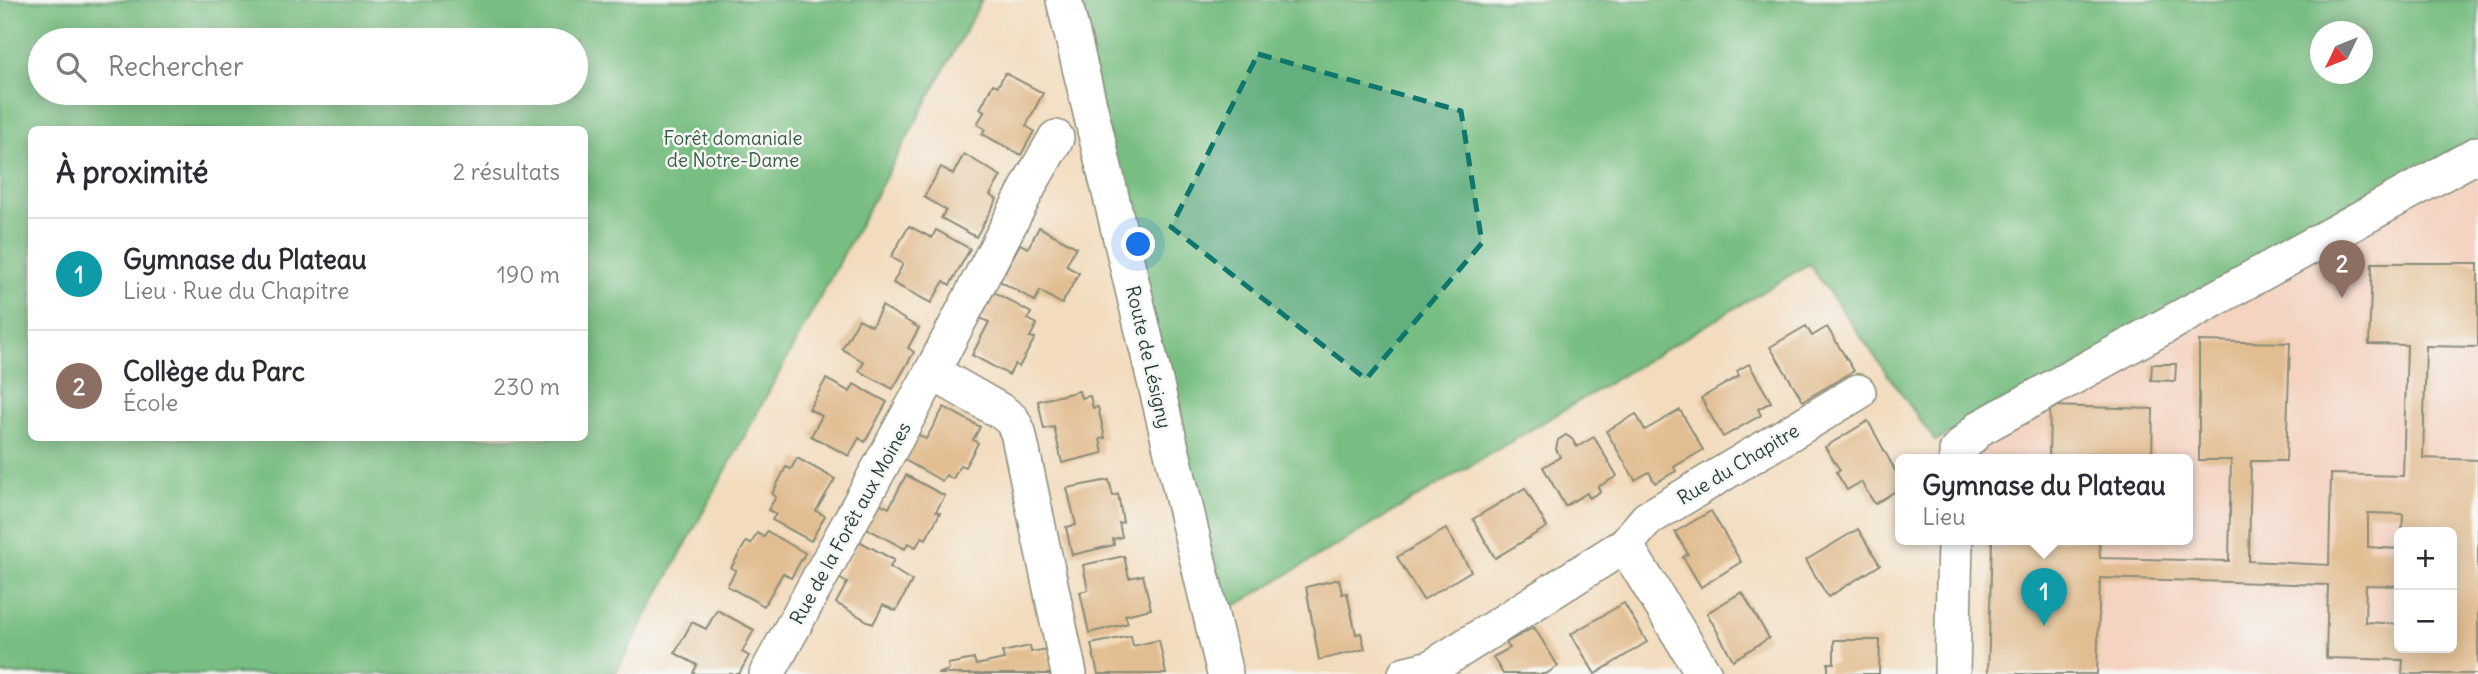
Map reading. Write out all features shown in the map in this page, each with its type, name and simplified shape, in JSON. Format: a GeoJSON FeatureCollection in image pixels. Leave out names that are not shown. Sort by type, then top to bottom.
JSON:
{"type":"FeatureCollection","features":[{"type":"Feature","properties":{"kind":"street","name":"Route de Lésigny"},"geometry":{"type":"LineString","coordinates":[[1063,0],[1225,674]]}},
{"type":"Feature","properties":{"kind":"street","name":"Rue de la Forêt aux Moines"},"geometry":{"type":"LineString","coordinates":[[767,674],[1056,138]]}},
{"type":"Feature","properties":{"kind":"street"},"geometry":{"type":"LineString","coordinates":[[1957,454],[1980,428],[2478,154]]}},
{"type":"Feature","properties":{"kind":"street"},"geometry":{"type":"LineString","coordinates":[[932,372],[1002,412],[1012,420],[1018,432],[1069,674]]}},
{"type":"Feature","properties":{"kind":"street","name":"Rue du Chapitre"},"geometry":{"type":"LineString","coordinates":[[1423,672],[1625,545],[1647,519],[1858,392]]}},
{"type":"Feature","properties":{"kind":"street"},"geometry":{"type":"LineString","coordinates":[[1625,545],[1703,674]]}},
{"type":"Feature","properties":{"kind":"street"},"geometry":{"type":"LineString","coordinates":[[1952,674],[1955,545]]}},
{"type":"Feature","properties":{"kind":"highlighted area"},"geometry":{"type":"Polygon","coordinates":[[[1258,54],[1461,111],[1482,243],[1366,379],[1171,227],[1258,54]]]}},
{"type":"Feature","properties":{"kind":"shaded area"},"geometry":{"type":"Polygon","coordinates":[[[2478,156],[2478,674],[2097,674],[2100,545],[2193,545],[2193,454],[1945,454],[1935,441],[2478,156]]]}},
{"type":"Feature","properties":{"kind":"green space","name":"Forêt domaniale de Notre-Dame"},"geometry":{"type":"Polygon","coordinates":[[[0,0],[982,0],[615,674],[0,674],[0,0]]]}},
{"type":"Feature","properties":{"kind":"green space"},"geometry":{"type":"Polygon","coordinates":[[[1064,0],[2478,0],[2478,156],[1935,441],[1809,264],[1211,620],[1064,0]]]}},
{"type":"Feature","properties":{"kind":"building"},"geometry":{"type":"Polygon","coordinates":[[[1005,73],[1043,93],[1026,126],[1034,131],[1021,155],[982,134],[985,129],[977,124],[985,111],[980,109],[993,84],[998,86],[1005,73]]]}},
{"type":"Feature","properties":{"kind":"building"},"geometry":{"type":"Polygon","coordinates":[[[964,154],[1001,176],[990,195],[997,199],[976,237],[941,218],[946,210],[924,197],[941,167],[953,174],[964,154]]]}},
{"type":"Feature","properties":{"kind":"building"},"geometry":{"type":"Polygon","coordinates":[[[909,226],[932,238],[936,230],[970,249],[950,285],[944,281],[931,303],[893,283],[903,264],[891,257],[909,226]]]}},
{"type":"Feature","properties":{"kind":"building"},"geometry":{"type":"Polygon","coordinates":[[[1039,227],[1076,247],[1066,266],[1079,273],[1062,304],[1040,291],[1035,301],[1000,281],[1020,244],[1028,248],[1039,227]]]}},
{"type":"Feature","properties":{"kind":"building"},"geometry":{"type":"Polygon","coordinates":[[[2372,263],[2478,263],[2478,347],[2426,346],[2423,458],[2478,460],[2478,674],[2402,674],[2403,660],[2326,658],[2328,585],[2100,578],[2097,674],[1988,674],[1992,545],[2099,545],[2100,558],[2229,561],[2231,460],[2199,460],[2199,341],[2290,343],[2286,461],[2251,461],[2249,561],[2329,565],[2331,474],[2403,476],[2407,345],[2369,344],[2372,263]]]}},
{"type":"Feature","properties":{"kind":"building"},"geometry":{"type":"Polygon","coordinates":[[[994,292],[1031,313],[1028,319],[1037,324],[1030,337],[1035,338],[1019,367],[1015,364],[1009,375],[972,355],[989,322],[980,318],[994,292]]]}},
{"type":"Feature","properties":{"kind":"building"},"geometry":{"type":"Polygon","coordinates":[[[882,306],[919,328],[908,348],[914,352],[893,389],[859,371],[864,362],[842,349],[859,319],[872,326],[882,306]]]}},
{"type":"Feature","properties":{"kind":"building"},"geometry":{"type":"Polygon","coordinates":[[[1806,326],[1812,336],[1827,327],[1854,371],[1803,401],[1770,347],[1806,326]]]}},
{"type":"Feature","properties":{"kind":"building"},"geometry":{"type":"Polygon","coordinates":[[[1749,364],[1771,402],[1758,409],[1761,415],[1723,437],[1701,398],[1739,376],[1737,371],[1749,364]]]}},
{"type":"Feature","properties":{"kind":"building"},"geometry":{"type":"Polygon","coordinates":[[[2152,364],[2176,364],[2175,381],[2151,380],[2152,364]]]}},
{"type":"Feature","properties":{"kind":"building"},"geometry":{"type":"Polygon","coordinates":[[[826,379],[850,392],[854,384],[887,402],[865,442],[859,438],[849,456],[811,436],[822,416],[809,409],[826,379]]]}},
{"type":"Feature","properties":{"kind":"building"},"geometry":{"type":"Polygon","coordinates":[[[1079,391],[1081,398],[1090,396],[1093,408],[1098,407],[1105,438],[1100,439],[1103,453],[1062,463],[1054,427],[1044,429],[1038,401],[1079,391]]]}},
{"type":"Feature","properties":{"kind":"building"},"geometry":{"type":"Polygon","coordinates":[[[2050,406],[2153,409],[2152,454],[2049,454],[2050,406]]]}},
{"type":"Feature","properties":{"kind":"building"},"geometry":{"type":"Polygon","coordinates":[[[944,407],[980,427],[973,440],[978,443],[965,467],[960,465],[953,479],[946,475],[942,481],[903,459],[917,434],[926,439],[944,407]]]}},
{"type":"Feature","properties":{"kind":"building"},"geometry":{"type":"Polygon","coordinates":[[[1680,410],[1703,450],[1674,467],[1676,471],[1655,483],[1649,472],[1635,480],[1606,431],[1636,414],[1645,430],[1680,410]]]}},
{"type":"Feature","properties":{"kind":"building"},"geometry":{"type":"Polygon","coordinates":[[[1868,421],[1895,470],[1895,491],[1875,504],[1861,482],[1847,490],[1836,472],[1840,470],[1825,447],[1868,421]]]}},
{"type":"Feature","properties":{"kind":"building"},"geometry":{"type":"Polygon","coordinates":[[[1566,435],[1577,447],[1594,437],[1617,476],[1598,487],[1600,492],[1589,498],[1587,493],[1565,506],[1543,467],[1560,457],[1556,449],[1558,440],[1566,435]]]}},
{"type":"Feature","properties":{"kind":"building"},"geometry":{"type":"Polygon","coordinates":[[[797,458],[835,479],[816,511],[825,516],[811,541],[772,520],[776,514],[768,510],[776,497],[772,494],[786,467],[791,469],[797,458]]]}},
{"type":"Feature","properties":{"kind":"building"},"geometry":{"type":"Polygon","coordinates":[[[906,475],[945,496],[936,511],[940,513],[926,539],[922,537],[916,547],[908,543],[905,549],[866,528],[879,503],[889,508],[906,475]]]}},
{"type":"Feature","properties":{"kind":"building"},"geometry":{"type":"Polygon","coordinates":[[[1109,480],[1113,496],[1118,494],[1123,522],[1119,523],[1122,537],[1113,539],[1114,545],[1072,555],[1066,527],[1076,525],[1067,488],[1109,480]]]}},
{"type":"Feature","properties":{"kind":"building"},"geometry":{"type":"Polygon","coordinates":[[[1525,488],[1547,527],[1495,558],[1473,519],[1525,488]]]}},
{"type":"Feature","properties":{"kind":"building"},"geometry":{"type":"Polygon","coordinates":[[[1711,511],[1741,562],[1701,587],[1683,557],[1688,554],[1675,532],[1711,511]]]}},
{"type":"Feature","properties":{"kind":"building"},"geometry":{"type":"Polygon","coordinates":[[[1446,529],[1471,571],[1423,600],[1397,557],[1446,529]]]}},
{"type":"Feature","properties":{"kind":"building"},"geometry":{"type":"Polygon","coordinates":[[[1858,529],[1880,565],[1828,597],[1806,560],[1858,529]]]}},
{"type":"Feature","properties":{"kind":"building"},"geometry":{"type":"Polygon","coordinates":[[[767,531],[805,553],[791,578],[783,573],[764,606],[727,586],[736,570],[731,568],[746,542],[751,544],[757,533],[764,537],[767,531]]]}},
{"type":"Feature","properties":{"kind":"building"},"geometry":{"type":"Polygon","coordinates":[[[859,541],[894,560],[890,567],[912,581],[896,611],[883,605],[873,624],[836,603],[847,583],[839,578],[859,541]]]}},
{"type":"Feature","properties":{"kind":"building"},"geometry":{"type":"Polygon","coordinates":[[[1124,556],[1129,578],[1143,575],[1151,609],[1125,615],[1128,623],[1089,633],[1080,592],[1088,590],[1083,565],[1124,556]]]}},
{"type":"Feature","properties":{"kind":"building"},"geometry":{"type":"Polygon","coordinates":[[[1339,579],[1342,594],[1347,593],[1356,634],[1361,633],[1365,649],[1319,660],[1306,587],[1339,579]]]}},
{"type":"Feature","properties":{"kind":"building"},"geometry":{"type":"Polygon","coordinates":[[[1742,592],[1769,638],[1733,660],[1707,613],[1742,592]]]}},
{"type":"Feature","properties":{"kind":"building"},"geometry":{"type":"Polygon","coordinates":[[[1624,603],[1647,642],[1595,674],[1571,634],[1624,603]]]}},
{"type":"Feature","properties":{"kind":"building"},"geometry":{"type":"Polygon","coordinates":[[[717,610],[754,630],[742,652],[749,656],[739,674],[696,674],[693,673],[697,665],[675,653],[692,622],[706,629],[717,610]]]}},
{"type":"Feature","properties":{"kind":"building"},"geometry":{"type":"Polygon","coordinates":[[[1534,627],[1558,666],[1546,674],[1503,674],[1493,657],[1510,648],[1506,643],[1534,627]]]}},
{"type":"Feature","properties":{"kind":"building"},"geometry":{"type":"Polygon","coordinates":[[[1131,636],[1133,646],[1159,640],[1166,674],[1098,674],[1091,644],[1131,636]]]}},
{"type":"Feature","properties":{"kind":"building"},"geometry":{"type":"Polygon","coordinates":[[[1834,640],[1880,640],[1879,674],[1828,674],[1828,663],[1834,663],[1834,640]]]}},
{"type":"Feature","properties":{"kind":"building"},"geometry":{"type":"Polygon","coordinates":[[[1030,646],[1031,652],[1048,649],[1054,674],[937,674],[949,670],[948,664],[974,659],[976,665],[1004,659],[1002,652],[1030,646]]]}},
{"type":"Feature","properties":{"kind":"place","name":"Collège du Parc"},"geometry":{"type":"Point","coordinates":[2342,298]}},
{"type":"Feature","properties":{"kind":"place","name":"Gymnase du Plateau"},"geometry":{"type":"Point","coordinates":[2044,626]}}]}
